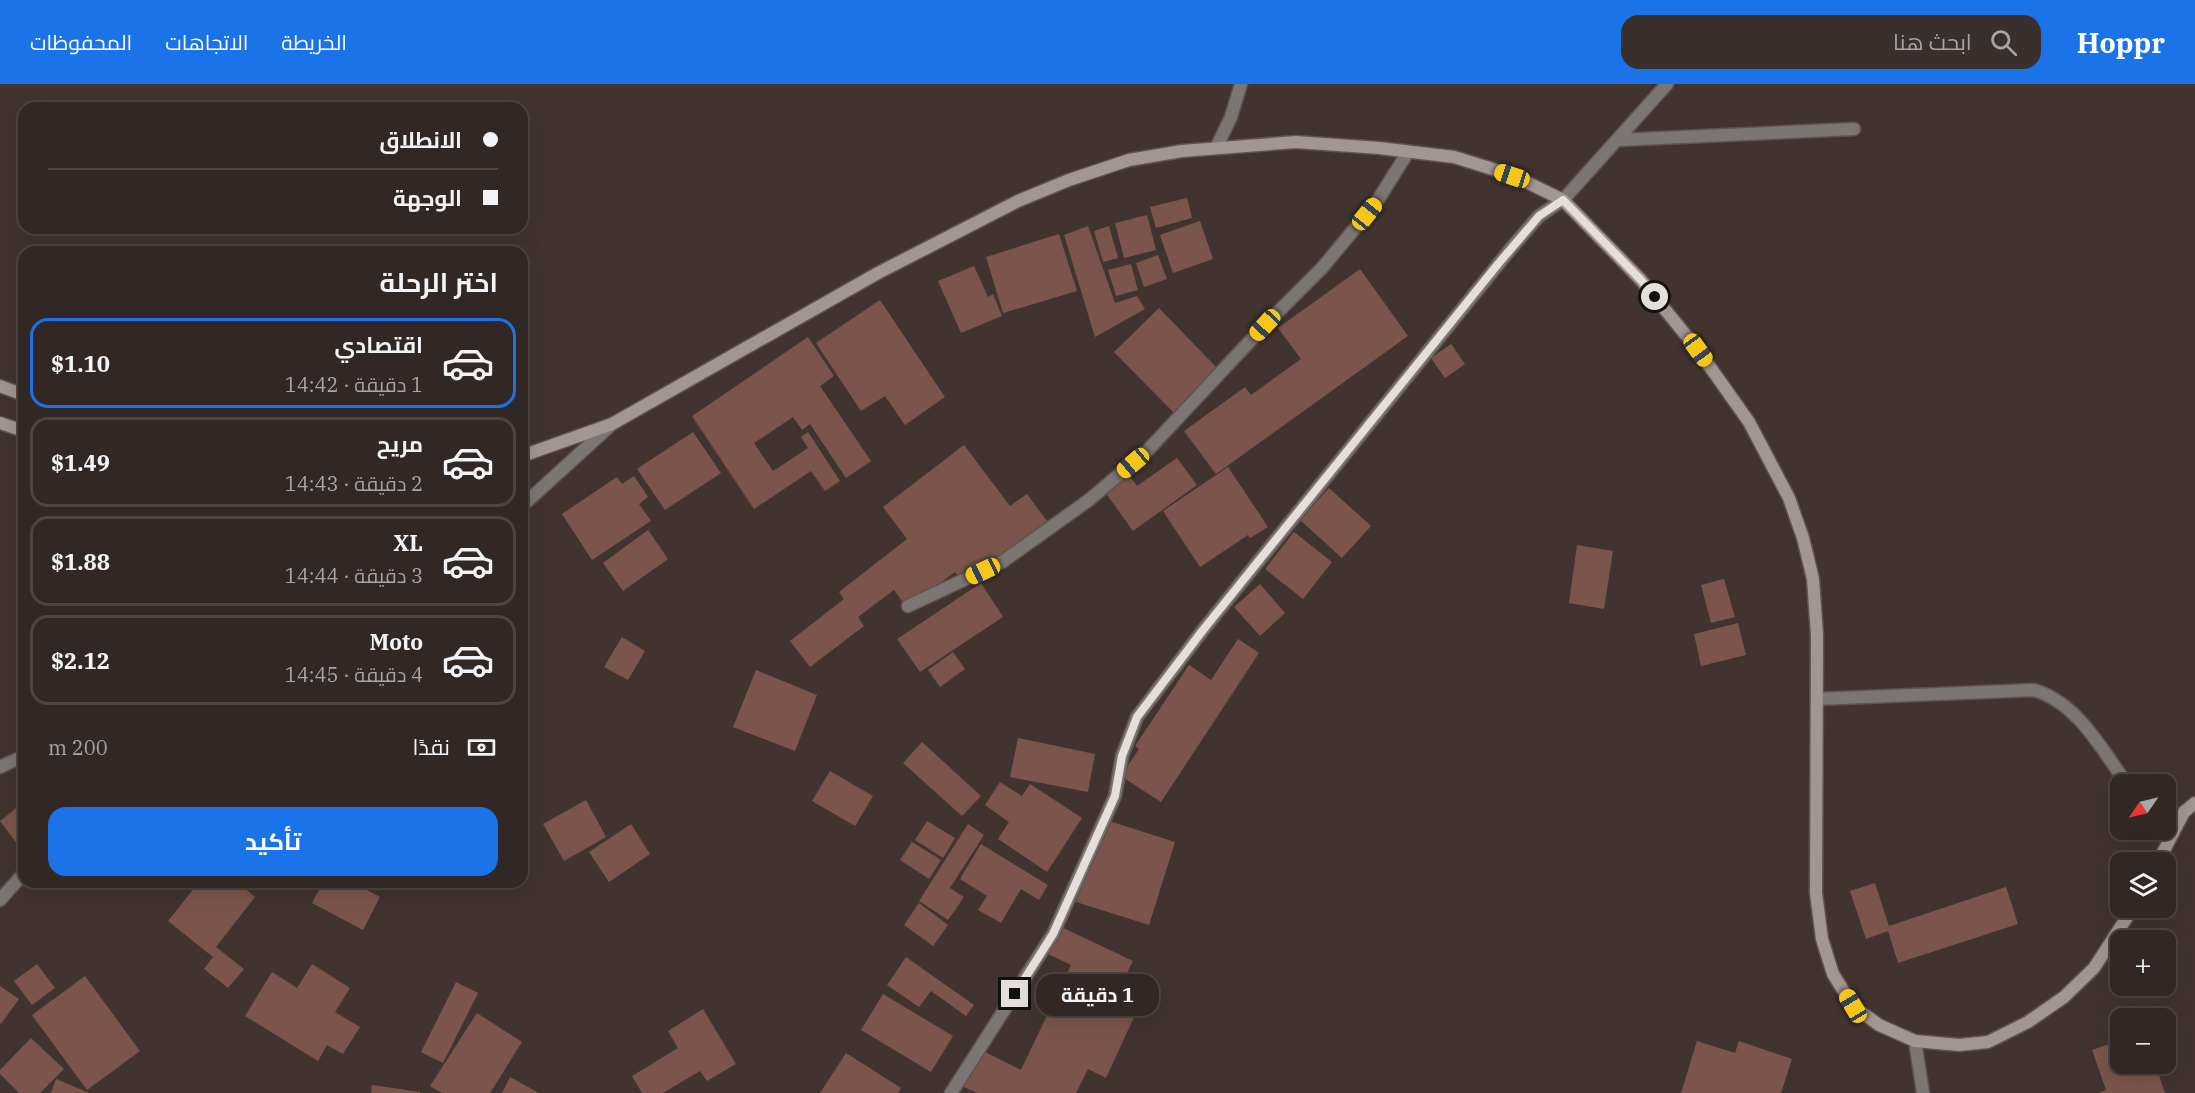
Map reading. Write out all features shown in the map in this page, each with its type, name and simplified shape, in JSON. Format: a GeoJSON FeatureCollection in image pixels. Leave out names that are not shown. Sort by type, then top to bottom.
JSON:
{"type":"FeatureCollection","features":[{"type":"Feature","properties":{"kind":"main road"},"geometry":{"type":"LineString","coordinates":[[528,454],[612,424],[878,273],[1018,201],[1069,180],[1130,160],[1216,148],[1296,142],[1408,152],[1464,160],[1512,176],[1563,200],[1641,280],[1698,350],[1749,422],[1789,498],[1803,538],[1813,579],[1817,635],[1816,893],[1822,939],[1833,974],[1853,1006],[1879,1025],[1915,1041],[1959,1045],[1988,1042],[2028,1022],[2064,997],[2094,968],[2126,918]]}},
{"type":"Feature","properties":{"kind":"main road"},"geometry":{"type":"LineString","coordinates":[[0,386],[18,393]]}},
{"type":"Feature","properties":{"kind":"main road"},"geometry":{"type":"LineString","coordinates":[[0,423],[18,429]]}},
{"type":"Feature","properties":{"kind":"main road"},"geometry":{"type":"LineString","coordinates":[[2162,852],[2184,812],[2195,803]]}},
{"type":"Feature","properties":{"kind":"street"},"geometry":{"type":"LineString","coordinates":[[951,1093],[1053,934],[1115,796],[1122,756],[1137,717],[1203,630],[1513,246],[1539,216],[1563,200],[1667,84]]}},
{"type":"Feature","properties":{"kind":"street"},"geometry":{"type":"LineString","coordinates":[[1216,148],[1243,86]]}},
{"type":"Feature","properties":{"kind":"street"},"geometry":{"type":"LineString","coordinates":[[1618,140],[1854,129]]}},
{"type":"Feature","properties":{"kind":"street"},"geometry":{"type":"LineString","coordinates":[[908,606],[1002,562],[1089,501],[1148,450],[1265,325],[1322,268],[1376,203],[1408,152]]}},
{"type":"Feature","properties":{"kind":"street"},"geometry":{"type":"LineString","coordinates":[[528,501],[612,424]]}},
{"type":"Feature","properties":{"kind":"street"},"geometry":{"type":"LineString","coordinates":[[1817,699],[2034,690],[2061,701],[2089,732],[2120,774]]}},
{"type":"Feature","properties":{"kind":"street"},"geometry":{"type":"LineString","coordinates":[[0,767],[18,759]]}},
{"type":"Feature","properties":{"kind":"street"},"geometry":{"type":"LineString","coordinates":[[0,900],[18,880]]}},
{"type":"Feature","properties":{"kind":"street"},"geometry":{"type":"LineString","coordinates":[[1915,1041],[1923,1093]]}},
{"type":"Feature","properties":{"kind":"building"},"geometry":{"type":"Polygon","coordinates":[[[1187,198],[1192,218],[1156,228],[1150,207],[1187,198]]]}},
{"type":"Feature","properties":{"kind":"building"},"geometry":{"type":"Polygon","coordinates":[[[1147,215],[1156,250],[1124,258],[1115,223],[1147,215]]]}},
{"type":"Feature","properties":{"kind":"building"},"geometry":{"type":"Polygon","coordinates":[[[1200,221],[1213,259],[1173,273],[1160,235],[1200,221]]]}},
{"type":"Feature","properties":{"kind":"building"},"geometry":{"type":"Polygon","coordinates":[[[1088,226],[1115,303],[1137,296],[1145,309],[1095,337],[1064,235],[1088,226]]]}},
{"type":"Feature","properties":{"kind":"building"},"geometry":{"type":"Polygon","coordinates":[[[1109,226],[1118,258],[1103,262],[1094,231],[1109,226]]]}},
{"type":"Feature","properties":{"kind":"building"},"geometry":{"type":"Polygon","coordinates":[[[1059,234],[1077,291],[1003,313],[986,257],[1059,234]]]}},
{"type":"Feature","properties":{"kind":"building"},"geometry":{"type":"Polygon","coordinates":[[[1158,255],[1167,279],[1144,287],[1136,263],[1158,255]]]}},
{"type":"Feature","properties":{"kind":"building"},"geometry":{"type":"Polygon","coordinates":[[[1131,264],[1138,290],[1116,296],[1108,270],[1131,264]]]}},
{"type":"Feature","properties":{"kind":"building"},"geometry":{"type":"Polygon","coordinates":[[[974,266],[988,297],[993,294],[1002,316],[961,333],[938,281],[974,266]]]}},
{"type":"Feature","properties":{"kind":"building"},"geometry":{"type":"Polygon","coordinates":[[[1360,269],[1408,336],[1216,474],[1184,431],[1245,387],[1251,395],[1301,359],[1278,328],[1360,269]]]}},
{"type":"Feature","properties":{"kind":"building"},"geometry":{"type":"Polygon","coordinates":[[[880,300],[945,397],[905,425],[885,396],[861,411],[816,343],[880,300]]]}},
{"type":"Feature","properties":{"kind":"building"},"geometry":{"type":"Polygon","coordinates":[[[1159,308],[1219,370],[1175,414],[1114,352],[1159,308]]]}},
{"type":"Feature","properties":{"kind":"building"},"geometry":{"type":"Polygon","coordinates":[[[808,337],[834,376],[820,386],[871,461],[846,478],[810,424],[802,430],[793,417],[754,443],[773,471],[808,448],[801,437],[808,432],[840,481],[825,491],[811,471],[754,509],[692,416],[808,337]]]}},
{"type":"Feature","properties":{"kind":"building"},"geometry":{"type":"Polygon","coordinates":[[[1451,344],[1465,364],[1445,378],[1431,358],[1451,344]]]}},
{"type":"Feature","properties":{"kind":"building"},"geometry":{"type":"Polygon","coordinates":[[[693,432],[721,473],[665,510],[637,469],[693,432]]]}},
{"type":"Feature","properties":{"kind":"building"},"geometry":{"type":"Polygon","coordinates":[[[964,445],[1010,506],[1027,494],[1047,521],[964,584],[955,572],[907,608],[894,590],[858,617],[864,626],[810,667],[790,641],[844,599],[839,592],[907,539],[883,507],[964,445]]]}},
{"type":"Feature","properties":{"kind":"building"},"geometry":{"type":"Polygon","coordinates":[[[1177,458],[1197,485],[1133,531],[1105,492],[1129,475],[1137,486],[1177,458]]]}},
{"type":"Feature","properties":{"kind":"building"},"geometry":{"type":"Polygon","coordinates":[[[1228,467],[1268,527],[1250,538],[1248,535],[1200,567],[1163,511],[1228,467]]]}},
{"type":"Feature","properties":{"kind":"building"},"geometry":{"type":"Polygon","coordinates":[[[634,476],[648,497],[639,504],[651,521],[592,560],[562,514],[617,477],[622,484],[634,476]]]}},
{"type":"Feature","properties":{"kind":"building"},"geometry":{"type":"Polygon","coordinates":[[[1329,488],[1371,526],[1342,558],[1300,520],[1329,488]]]}},
{"type":"Feature","properties":{"kind":"building"},"geometry":{"type":"Polygon","coordinates":[[[648,530],[668,559],[623,591],[603,563],[648,530]]]}},
{"type":"Feature","properties":{"kind":"building"},"geometry":{"type":"Polygon","coordinates":[[[1294,532],[1332,562],[1303,599],[1265,569],[1294,532]]]}},
{"type":"Feature","properties":{"kind":"building"},"geometry":{"type":"Polygon","coordinates":[[[1577,545],[1613,551],[1604,609],[1569,603],[1577,545]]]}},
{"type":"Feature","properties":{"kind":"building"},"geometry":{"type":"Polygon","coordinates":[[[1724,579],[1735,617],[1711,623],[1701,585],[1724,579]]]}},
{"type":"Feature","properties":{"kind":"building"},"geometry":{"type":"Polygon","coordinates":[[[981,583],[1003,617],[920,672],[897,639],[981,583]]]}},
{"type":"Feature","properties":{"kind":"building"},"geometry":{"type":"Polygon","coordinates":[[[1260,584],[1285,613],[1260,636],[1234,607],[1260,584]]]}},
{"type":"Feature","properties":{"kind":"building"},"geometry":{"type":"Polygon","coordinates":[[[1738,623],[1746,655],[1701,666],[1694,634],[1738,623]]]}},
{"type":"Feature","properties":{"kind":"building"},"geometry":{"type":"Polygon","coordinates":[[[622,637],[645,651],[628,680],[604,667],[622,637]]]}},
{"type":"Feature","properties":{"kind":"building"},"geometry":{"type":"Polygon","coordinates":[[[1238,639],[1259,653],[1161,802],[1121,776],[1139,749],[1135,746],[1189,665],[1211,680],[1238,639]]]}},
{"type":"Feature","properties":{"kind":"building"},"geometry":{"type":"Polygon","coordinates":[[[953,652],[965,669],[940,687],[928,670],[953,652]]]}},
{"type":"Feature","properties":{"kind":"building"},"geometry":{"type":"Polygon","coordinates":[[[756,670],[817,695],[795,751],[733,727],[756,670]]]}},
{"type":"Feature","properties":{"kind":"building"},"geometry":{"type":"Polygon","coordinates":[[[1018,738],[1095,754],[1088,792],[1010,777],[1018,738]]]}},
{"type":"Feature","properties":{"kind":"building"},"geometry":{"type":"Polygon","coordinates":[[[922,742],[981,796],[962,816],[903,763],[922,742]]]}},
{"type":"Feature","properties":{"kind":"building"},"geometry":{"type":"Polygon","coordinates":[[[830,771],[873,796],[855,826],[812,801],[830,771]]]}},
{"type":"Feature","properties":{"kind":"building"},"geometry":{"type":"Polygon","coordinates":[[[1000,782],[1022,796],[1030,784],[1082,818],[1047,872],[998,839],[1009,822],[985,805],[1000,782]]]}},
{"type":"Feature","properties":{"kind":"building"},"geometry":{"type":"Polygon","coordinates":[[[586,800],[606,837],[564,861],[543,824],[586,800]]]}},
{"type":"Feature","properties":{"kind":"building"},"geometry":{"type":"Polygon","coordinates":[[[18,807],[18,845],[0,821],[18,807]]]}},
{"type":"Feature","properties":{"kind":"building"},"geometry":{"type":"Polygon","coordinates":[[[1106,820],[1175,842],[1149,925],[1076,902],[1088,863],[1092,863],[1106,820]]]}},
{"type":"Feature","properties":{"kind":"building"},"geometry":{"type":"Polygon","coordinates":[[[927,821],[955,838],[943,858],[915,840],[927,821]]]}},
{"type":"Feature","properties":{"kind":"building"},"geometry":{"type":"Polygon","coordinates":[[[631,824],[650,854],[609,882],[589,852],[631,824]]]}},
{"type":"Feature","properties":{"kind":"building"},"geometry":{"type":"Polygon","coordinates":[[[968,824],[984,835],[950,888],[964,897],[948,920],[919,901],[968,824]]]}},
{"type":"Feature","properties":{"kind":"building"},"geometry":{"type":"Polygon","coordinates":[[[912,842],[941,860],[929,879],[900,860],[912,842]]]}},
{"type":"Feature","properties":{"kind":"building"},"geometry":{"type":"Polygon","coordinates":[[[981,844],[1048,885],[1039,900],[1021,889],[1001,923],[978,910],[987,896],[960,879],[981,844]]]}},
{"type":"Feature","properties":{"kind":"building"},"geometry":{"type":"Polygon","coordinates":[[[1875,883],[1889,926],[2006,887],[2018,924],[1898,963],[1888,931],[1866,939],[1850,891],[1875,883]]]}},
{"type":"Feature","properties":{"kind":"building"},"geometry":{"type":"Polygon","coordinates":[[[194,888],[244,888],[255,897],[216,947],[244,969],[228,988],[204,969],[213,957],[168,921],[194,888]]]}},
{"type":"Feature","properties":{"kind":"building"},"geometry":{"type":"Polygon","coordinates":[[[320,888],[363,888],[380,897],[363,930],[312,903],[320,888]]]}},
{"type":"Feature","properties":{"kind":"building"},"geometry":{"type":"Polygon","coordinates":[[[919,903],[948,925],[933,946],[904,925],[919,903]]]}},
{"type":"Feature","properties":{"kind":"building"},"geometry":{"type":"Polygon","coordinates":[[[1055,924],[1133,961],[1124,979],[1147,989],[1106,1078],[1088,1069],[1076,1093],[977,1093],[962,1086],[979,1049],[1021,1070],[1071,965],[1042,951],[1055,924]]]}},
{"type":"Feature","properties":{"kind":"building"},"geometry":{"type":"Polygon","coordinates":[[[906,957],[974,1005],[966,1016],[931,991],[919,1007],[887,985],[906,957]]]}},
{"type":"Feature","properties":{"kind":"building"},"geometry":{"type":"Polygon","coordinates":[[[37,964],[55,988],[32,1005],[14,981],[37,964]]]}},
{"type":"Feature","properties":{"kind":"building"},"geometry":{"type":"Polygon","coordinates":[[[312,964],[350,988],[335,1012],[360,1027],[343,1054],[327,1045],[318,1061],[245,1016],[272,972],[297,988],[312,964]]]}},
{"type":"Feature","properties":{"kind":"building"},"geometry":{"type":"Polygon","coordinates":[[[85,976],[140,1051],[87,1090],[32,1015],[85,976]]]}},
{"type":"Feature","properties":{"kind":"building"},"geometry":{"type":"Polygon","coordinates":[[[456,982],[478,993],[443,1063],[421,1052],[456,982]]]}},
{"type":"Feature","properties":{"kind":"building"},"geometry":{"type":"Polygon","coordinates":[[[0,986],[19,999],[1,1024],[0,1023],[0,986]]]}},
{"type":"Feature","properties":{"kind":"building"},"geometry":{"type":"Polygon","coordinates":[[[883,994],[953,1036],[931,1072],[861,1030],[883,994]]]}},
{"type":"Feature","properties":{"kind":"building"},"geometry":{"type":"Polygon","coordinates":[[[703,1009],[736,1064],[707,1081],[700,1071],[663,1093],[642,1093],[632,1076],[678,1048],[668,1031],[703,1009]]]}},
{"type":"Feature","properties":{"kind":"building"},"geometry":{"type":"Polygon","coordinates":[[[477,1013],[522,1042],[490,1093],[442,1093],[430,1086],[477,1013]]]}},
{"type":"Feature","properties":{"kind":"building"},"geometry":{"type":"Polygon","coordinates":[[[31,1038],[64,1069],[40,1093],[19,1093],[0,1074],[0,1070],[31,1038]]]}},
{"type":"Feature","properties":{"kind":"building"},"geometry":{"type":"Polygon","coordinates":[[[1697,1041],[1735,1053],[1739,1041],[1792,1059],[1781,1093],[1681,1093],[1697,1041]]]}},
{"type":"Feature","properties":{"kind":"building"},"geometry":{"type":"Polygon","coordinates":[[[2110,1044],[2110,1074],[2158,1074],[2165,1093],[2099,1093],[2106,1090],[2092,1050],[2110,1044]]]}},
{"type":"Feature","properties":{"kind":"building"},"geometry":{"type":"Polygon","coordinates":[[[846,1053],[901,1088],[898,1093],[820,1093],[846,1053]]]}},
{"type":"Feature","properties":{"kind":"building"},"geometry":{"type":"Polygon","coordinates":[[[510,1077],[539,1093],[502,1093],[510,1077]]]}},
{"type":"Feature","properties":{"kind":"building"},"geometry":{"type":"Polygon","coordinates":[[[56,1079],[89,1093],[51,1093],[56,1079]]]}},
{"type":"Feature","properties":{"kind":"building"},"geometry":{"type":"Polygon","coordinates":[[[372,1085],[420,1092],[420,1093],[371,1093],[372,1085]]]}},
{"type":"Feature","properties":{"kind":"route"},"geometry":{"type":"LineString","coordinates":[[1015,994],[1053,934],[1115,796],[1122,756],[1137,717],[1203,630],[1539,216],[1563,200],[1655,297]]}}]}
